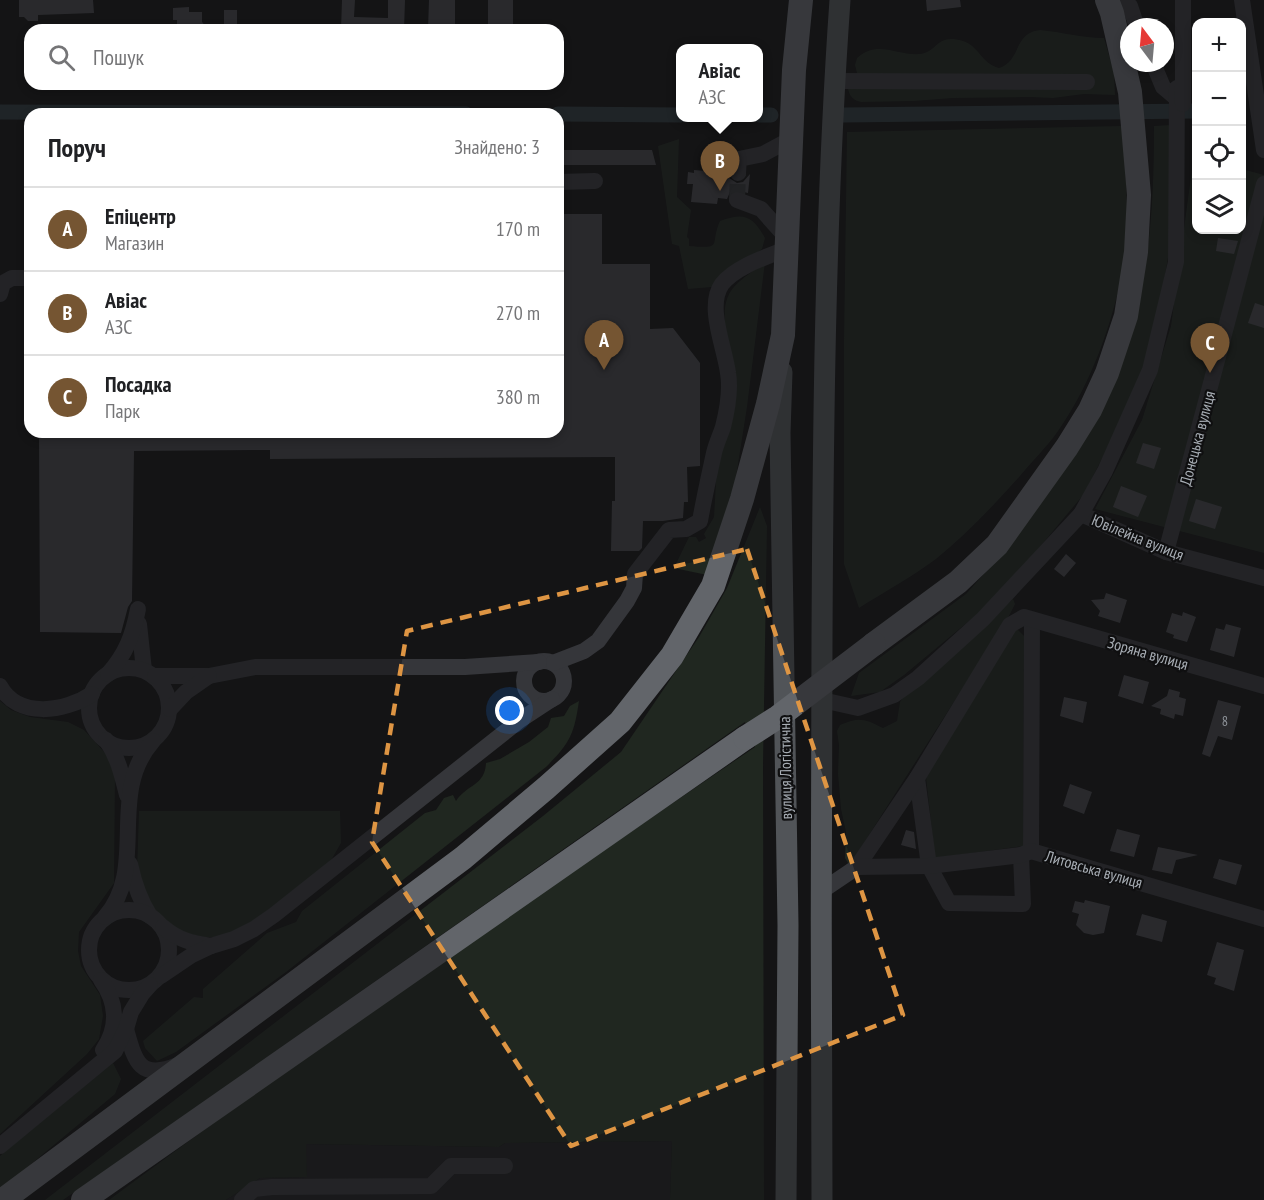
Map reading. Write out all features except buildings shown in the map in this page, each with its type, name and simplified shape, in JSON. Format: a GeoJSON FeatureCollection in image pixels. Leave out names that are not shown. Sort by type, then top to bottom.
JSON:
{"type":"FeatureCollection","features":[{"type":"Feature","properties":{"kind":"highway"},"geometry":{"type":"LineString","coordinates":[[3,1200],[463,858],[620,722],[672,656],[713,586],[742,499],[768,404],[783,336],[792,106],[801,0]]}},
{"type":"Feature","properties":{"kind":"highway"},"geometry":{"type":"LineString","coordinates":[[83,1200],[778,717],[958,582],[997,545],[1067,447],[1090,410],[1107,374],[1126,316],[1136,252],[1139,206],[1130,92],[1107,0]]}},
{"type":"Feature","properties":{"kind":"main road"},"geometry":{"type":"LineString","coordinates":[[791,0],[794,70]]}},
{"type":"Feature","properties":{"kind":"main road"},"geometry":{"type":"LineString","coordinates":[[822,1200],[820,892],[823,424],[833,107],[840,0]]}},
{"type":"Feature","properties":{"kind":"main road","name":"вулиця Логістична"},"geometry":{"type":"LineString","coordinates":[[783,336],[780,433],[788,925],[786,1200]]}},
{"type":"Feature","properties":{"kind":"street"},"geometry":{"type":"LineString","coordinates":[[1122,0],[1130,6],[1134,18]]}},
{"type":"Feature","properties":{"kind":"street"},"geometry":{"type":"LineString","coordinates":[[822,700],[858,708],[894,695],[918,678],[983,619],[1081,514],[1106,471],[1150,370],[1176,262],[1178,0]]}},
{"type":"Feature","properties":{"kind":"street"},"geometry":{"type":"LineString","coordinates":[[1183,0],[1183,97]]}},
{"type":"Feature","properties":{"kind":"street"},"geometry":{"type":"LineString","coordinates":[[1242,0],[1264,150]]}},
{"type":"Feature","properties":{"kind":"street"},"geometry":{"type":"LineString","coordinates":[[1246,73],[1264,71]]}},
{"type":"Feature","properties":{"kind":"street"},"geometry":{"type":"LineString","coordinates":[[1156,72],[1163,87],[1183,97]]}},
{"type":"Feature","properties":{"kind":"street"},"geometry":{"type":"LineString","coordinates":[[1183,97],[1182,77],[1192,76]]}},
{"type":"Feature","properties":{"kind":"street"},"geometry":{"type":"LineString","coordinates":[[835,81],[1087,82]]}},
{"type":"Feature","properties":{"kind":"street"},"geometry":{"type":"LineString","coordinates":[[738,173],[739,159],[763,154],[791,141]]}},
{"type":"Feature","properties":{"kind":"street"},"geometry":{"type":"LineString","coordinates":[[564,182],[595,181]]}},
{"type":"Feature","properties":{"kind":"street","name":"Донецька вулиця"},"geometry":{"type":"LineString","coordinates":[[1166,552],[1264,184]]}},
{"type":"Feature","properties":{"kind":"street"},"geometry":{"type":"LineString","coordinates":[[520,720],[526,705],[524,686],[528,669],[584,651],[598,641],[631,595],[635,574],[669,530],[686,529],[700,521],[714,451],[722,428],[728,398],[729,375],[715,314],[715,299],[722,284],[739,270],[786,243],[761,209],[737,200]]}},
{"type":"Feature","properties":{"kind":"street"},"geometry":{"type":"LineString","coordinates":[[0,294],[3,283],[12,278],[24,278]]}},
{"type":"Feature","properties":{"kind":"street","name":"Ювілейна вулиця"},"geometry":{"type":"LineString","coordinates":[[1081,514],[1166,552],[1264,578]]}},
{"type":"Feature","properties":{"kind":"street"},"geometry":{"type":"LineString","coordinates":[[87,1073],[108,1044],[112,1031],[114,1007],[111,994],[91,965],[89,953],[92,935],[117,900],[122,889],[128,851],[128,799],[137,763],[141,753],[162,732],[170,709],[163,686],[150,673],[138,609],[125,653],[108,674],[98,682],[92,694],[90,713],[118,762],[128,799]]}},
{"type":"Feature","properties":{"kind":"street"},"geometry":{"type":"LineString","coordinates":[[820,892],[857,867],[917,778],[1010,625],[1024,617],[1032,621],[1023,904],[949,903],[929,866],[917,778]]}},
{"type":"Feature","properties":{"kind":"street","name":"Зоряна вулиця"},"geometry":{"type":"LineString","coordinates":[[1032,621],[1264,686]]}},
{"type":"Feature","properties":{"kind":"street"},"geometry":{"type":"LineString","coordinates":[[99,977],[110,986],[123,990],[137,990],[211,946],[234,939],[254,929],[520,720],[558,696],[564,684],[562,672],[546,663],[512,663],[493,666],[255,667],[209,676],[150,673],[132,668],[120,669],[108,674]]}},
{"type":"Feature","properties":{"kind":"street"},"geometry":{"type":"LineString","coordinates":[[493,666],[518,676],[534,699],[540,701],[552,699]]}},
{"type":"Feature","properties":{"kind":"street"},"geometry":{"type":"LineString","coordinates":[[170,709],[186,692],[209,676]]}},
{"type":"Feature","properties":{"kind":"street"},"geometry":{"type":"LineString","coordinates":[[0,686],[4,694],[28,708],[51,709],[81,718],[117,746],[130,748],[142,746],[153,740]]}},
{"type":"Feature","properties":{"kind":"street"},"geometry":{"type":"LineString","coordinates":[[51,709],[92,694]]}},
{"type":"Feature","properties":{"kind":"street"},"geometry":{"type":"LineString","coordinates":[[0,1146],[116,1051],[131,1012],[167,963],[170,950],[167,936],[141,902],[134,883],[128,851]]}},
{"type":"Feature","properties":{"kind":"street","name":"Литовська вулиця"},"geometry":{"type":"LineString","coordinates":[[857,867],[929,866],[1026,853],[1264,919]]}},
{"type":"Feature","properties":{"kind":"street"},"geometry":{"type":"LineString","coordinates":[[103,919],[126,910],[139,911],[155,920],[173,936],[188,943],[211,946]]}},
{"type":"Feature","properties":{"kind":"street"},"geometry":{"type":"LineString","coordinates":[[126,1029],[135,1059],[151,1071],[163,1071],[198,1056]]}},
{"type":"Feature","properties":{"kind":"street"},"geometry":{"type":"LineString","coordinates":[[242,1200],[254,1189],[272,1187],[431,1186],[452,1166],[506,1166]]}},
{"type":"Feature","properties":{"kind":"highlighted area"},"geometry":{"type":"Polygon","coordinates":[[[747,549],[903,1015],[571,1146],[372,842],[407,631],[747,549]]]}},
{"type":"Feature","properties":{"kind":"shaded area"},"geometry":{"type":"Polygon","coordinates":[[[1040,30],[1104,38],[1114,73],[1115,95],[1084,94],[1053,98],[953,98],[861,102],[850,95],[847,73],[853,78],[857,73],[855,65],[857,58],[865,52],[880,49],[920,54],[931,50],[943,41],[954,39],[973,46],[988,63],[999,68],[1011,59],[1025,36],[1040,30]]]}},
{"type":"Feature","properties":{"kind":"shaded area"},"geometry":{"type":"Polygon","coordinates":[[[1171,125],[1169,252],[1153,344],[1124,415],[1084,494],[1023,567],[981,611],[880,692],[851,696],[859,673],[966,594],[1010,545],[1141,291],[1152,209],[1154,126],[1171,125]]]}},
{"type":"Feature","properties":{"kind":"shaded area"},"geometry":{"type":"Polygon","coordinates":[[[1122,126],[1127,214],[1123,267],[1107,331],[1081,393],[1049,443],[969,530],[927,566],[859,608],[844,564],[847,132],[1122,126]]]}},
{"type":"Feature","properties":{"kind":"shaded area"},"geometry":{"type":"Polygon","coordinates":[[[679,139],[677,197],[691,210],[687,237],[689,246],[712,246],[720,221],[735,217],[752,221],[765,238],[762,249],[712,287],[688,289],[679,246],[672,244],[658,146],[679,139]]]}},
{"type":"Feature","properties":{"kind":"shaded area"},"geometry":{"type":"Polygon","coordinates":[[[1192,169],[1192,234],[1246,234],[1246,170],[1264,175],[1264,553],[1095,509],[1142,420],[1171,326],[1192,169]]]}},
{"type":"Feature","properties":{"kind":"shaded area"},"geometry":{"type":"Polygon","coordinates":[[[765,262],[747,407],[730,515],[707,575],[674,568],[689,537],[696,537],[699,542],[706,538],[704,534],[714,517],[726,301],[734,287],[765,262]]]}},
{"type":"Feature","properties":{"kind":"shaded area"},"geometry":{"type":"Polygon","coordinates":[[[760,507],[767,526],[763,764],[764,1200],[670,1200],[672,1141],[505,1143],[499,1147],[306,1144],[307,1177],[260,1178],[226,1200],[109,1200],[348,1027],[755,747],[745,722],[63,1200],[45,1200],[543,816],[621,752],[699,637],[727,588],[760,507]]]}},
{"type":"Feature","properties":{"kind":"shaded area"},"geometry":{"type":"Polygon","coordinates":[[[1013,599],[1015,604],[1010,614],[858,852],[854,863],[848,863],[845,858],[846,832],[841,809],[838,774],[837,731],[840,725],[862,720],[883,728],[897,721],[900,702],[905,695],[1013,599]]]}},
{"type":"Feature","properties":{"kind":"shaded area"},"geometry":{"type":"Polygon","coordinates":[[[1016,628],[1024,636],[1023,846],[935,858],[926,777],[1016,628]]]}},
{"type":"Feature","properties":{"kind":"shaded area"},"geometry":{"type":"Polygon","coordinates":[[[0,701],[11,710],[30,717],[68,722],[84,730],[106,754],[115,774],[114,883],[79,932],[78,951],[81,966],[100,995],[103,1016],[99,1039],[87,1054],[0,1134],[0,701]]]}},
{"type":"Feature","properties":{"kind":"shaded area"},"geometry":{"type":"Polygon","coordinates":[[[579,701],[570,738],[546,767],[286,972],[176,1052],[157,1061],[145,1048],[143,1041],[194,997],[203,998],[203,989],[267,933],[296,922],[302,911],[425,813],[436,810],[444,798],[453,795],[456,801],[460,795],[479,781],[485,771],[486,763],[500,759],[529,742],[548,727],[551,718],[564,716],[570,706],[579,701]]]}},
{"type":"Feature","properties":{"kind":"shaded area"},"geometry":{"type":"Polygon","coordinates":[[[139,811],[340,811],[341,843],[330,862],[242,930],[217,937],[205,937],[183,933],[160,918],[148,903],[137,872],[139,811]]]}},
{"type":"Feature","properties":{"kind":"shaded area"},"geometry":{"type":"Polygon","coordinates":[[[113,1063],[121,1079],[115,1094],[0,1190],[0,1156],[113,1063]]]}},
{"type":"Feature","properties":{"kind":"shaded area"},"geometry":{"type":"Polygon","coordinates":[[[672,1141],[670,1200],[226,1200],[260,1178],[307,1177],[305,1144],[499,1147],[505,1143],[672,1141]]]}},
{"type":"Feature","properties":{"kind":"waterway"},"geometry":{"type":"LineString","coordinates":[[843,115],[1192,111]]}},
{"type":"Feature","properties":{"kind":"waterway"},"geometry":{"type":"LineString","coordinates":[[0,112],[24,112]]}},
{"type":"Feature","properties":{"kind":"waterway"},"geometry":{"type":"LineString","coordinates":[[564,114],[676,115]]}},
{"type":"Feature","properties":{"kind":"waterway"},"geometry":{"type":"LineString","coordinates":[[763,115],[771,115]]}},
{"type":"Feature","properties":{"kind":"tunnel"},"geometry":{"type":"LineString","coordinates":[[737,200],[738,173]]}},
{"type":"Feature","properties":{"kind":"place","name":"Авіас"},"geometry":{"type":"Point","coordinates":[720,191]}},
{"type":"Feature","properties":{"kind":"place","name":"Епіцентр"},"geometry":{"type":"Point","coordinates":[604,370]}},
{"type":"Feature","properties":{"kind":"place","name":"Посадка"},"geometry":{"type":"Point","coordinates":[1210,373]}}]}
